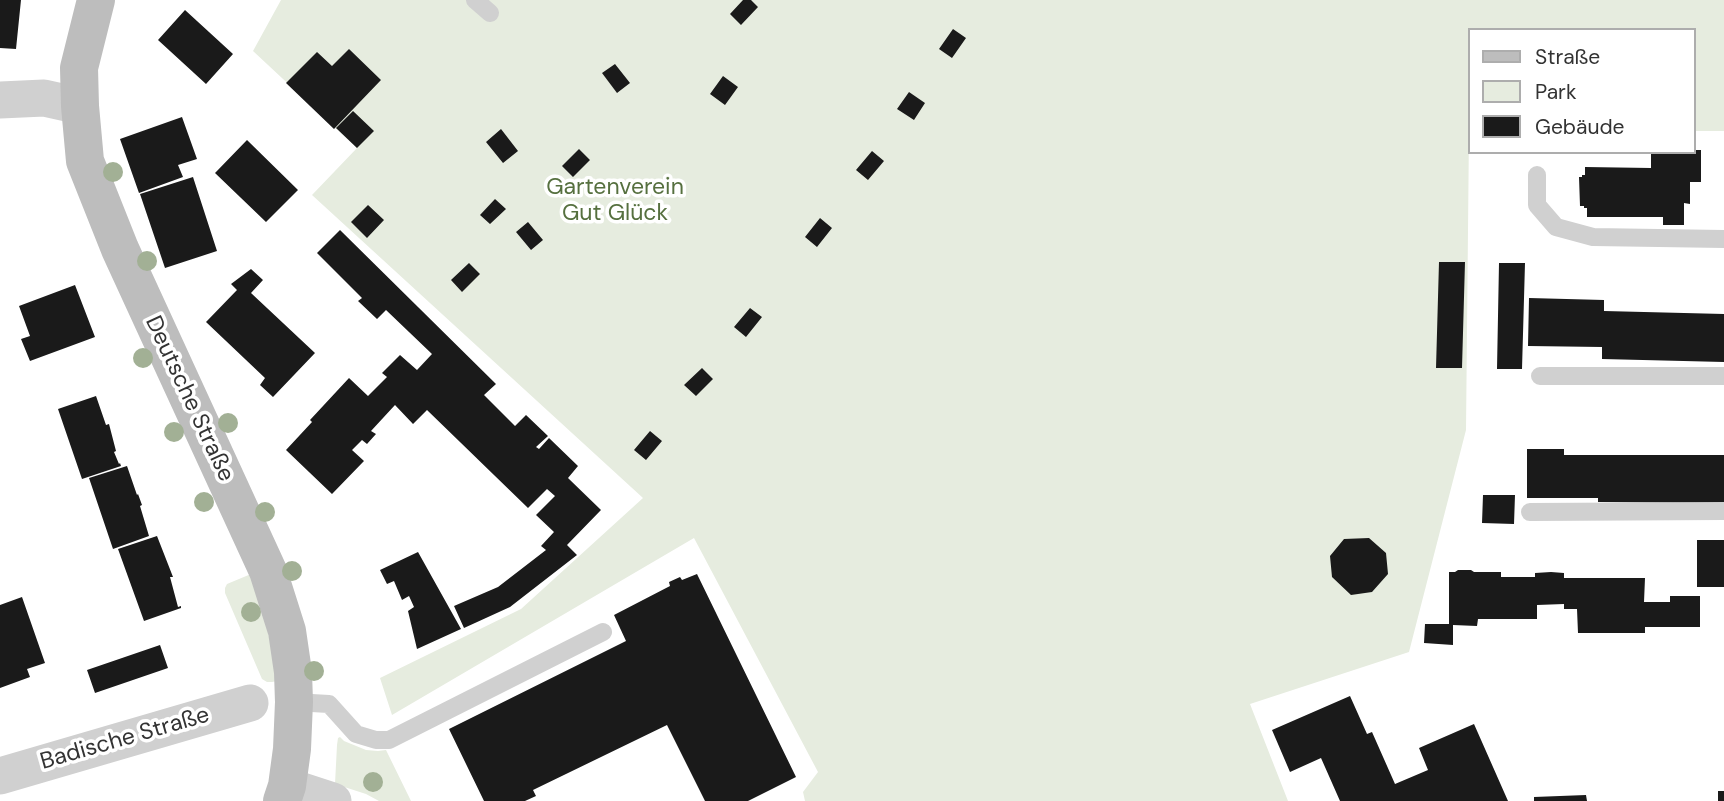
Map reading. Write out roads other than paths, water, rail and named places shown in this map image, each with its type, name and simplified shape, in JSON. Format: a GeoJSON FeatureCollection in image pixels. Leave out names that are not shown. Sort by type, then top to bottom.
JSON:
{"type":"FeatureCollection","features":[{"type":"Feature","properties":{"kind":"street","name":"Deutsche Straße"},"geometry":{"type":"LineString","coordinates":[[96,0],[79,68],[85,161],[120,249],[268,571],[287,631],[294,702],[292,749],[284,793]]}},
{"type":"Feature","properties":{"kind":"street"},"geometry":{"type":"LineString","coordinates":[[0,100],[44,98],[80,106]]}},
{"type":"Feature","properties":{"kind":"street","name":"Badische Straße"},"geometry":{"type":"LineString","coordinates":[[0,776],[250,703]]}},
{"type":"Feature","properties":{"kind":"street"},"geometry":{"type":"LineString","coordinates":[[284,793],[333,801]]}},
{"type":"Feature","properties":{"kind":"lane"},"geometry":{"type":"LineString","coordinates":[[475,0],[490,13]]}},
{"type":"Feature","properties":{"kind":"lane"},"geometry":{"type":"LineString","coordinates":[[1537,176],[1537,205],[1556,227],[1593,237],[1724,239]]}},
{"type":"Feature","properties":{"kind":"lane"},"geometry":{"type":"LineString","coordinates":[[1540,376],[1724,376]]}},
{"type":"Feature","properties":{"kind":"lane"},"geometry":{"type":"LineString","coordinates":[[1530,512],[1724,511]]}},
{"type":"Feature","properties":{"kind":"lane"},"geometry":{"type":"LineString","coordinates":[[294,702],[329,704],[356,734],[376,740],[389,740],[603,632]]}},
{"type":"Feature","properties":{"kind":"park label","name":"Gartenverein Gut Glück"},"geometry":{"type":"Point","coordinates":[615,201]}}]}
